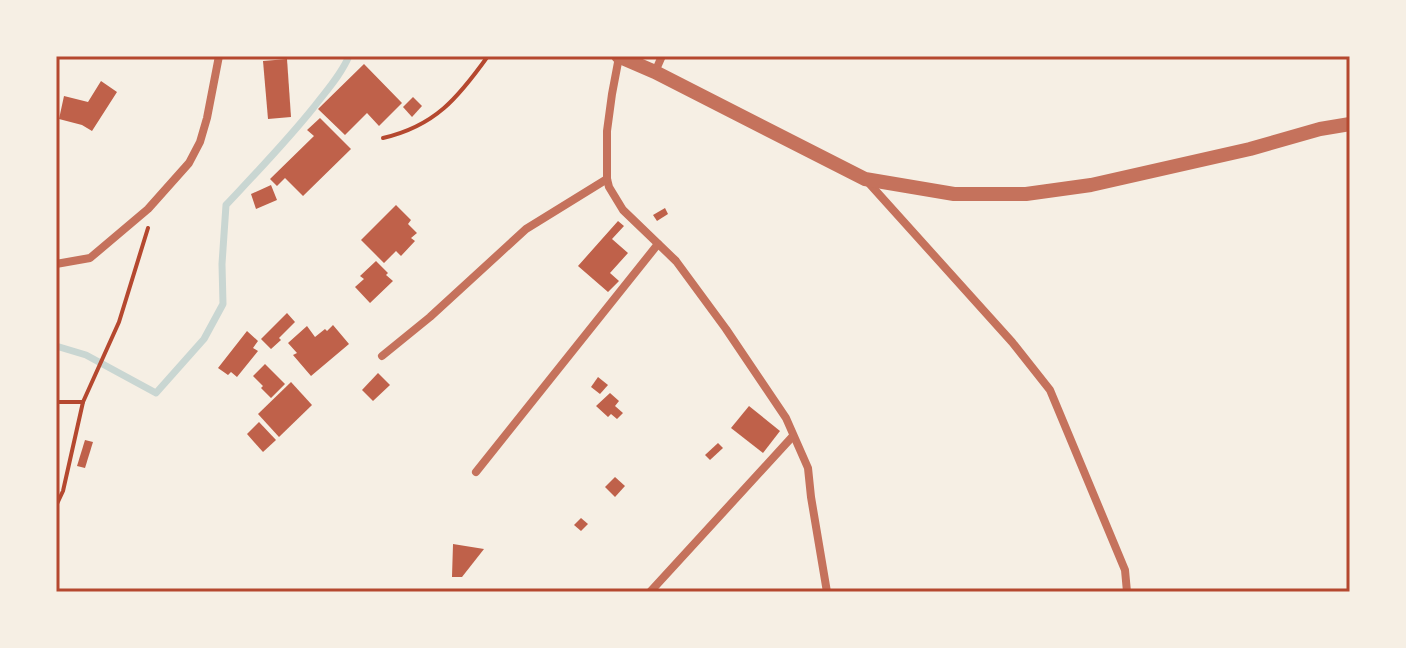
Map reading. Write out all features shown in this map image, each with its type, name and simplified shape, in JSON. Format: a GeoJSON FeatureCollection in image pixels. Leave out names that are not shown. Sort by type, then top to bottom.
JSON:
{"type":"FeatureCollection","features":[{"type":"Feature","properties":{"kind":"street"},"geometry":{"type":"LineString","coordinates":[[56,264],[90,258],[148,209],[189,163],[200,142],[207,118],[219,56]]}},
{"type":"Feature","properties":{"kind":"street"},"geometry":{"type":"LineString","coordinates":[[827,592],[808,468],[786,418],[676,261],[618,203],[607,179],[607,131],[619,56],[865,179],[954,194],[1026,194],[1091,185],[1350,124]]}},
{"type":"Feature","properties":{"kind":"street"},"geometry":{"type":"LineString","coordinates":[[655,72],[662,56]]}},
{"type":"Feature","properties":{"kind":"street"},"geometry":{"type":"LineString","coordinates":[[382,356],[430,317],[526,229],[607,179]]}},
{"type":"Feature","properties":{"kind":"street"},"geometry":{"type":"LineString","coordinates":[[865,179],[1012,342],[1050,390],[1125,570],[1127,592]]}},
{"type":"Feature","properties":{"kind":"street"},"geometry":{"type":"LineString","coordinates":[[476,472],[658,244]]}},
{"type":"Feature","properties":{"kind":"street"},"geometry":{"type":"LineString","coordinates":[[650,592],[793,436]]}},
{"type":"Feature","properties":{"kind":"path"},"geometry":{"type":"LineString","coordinates":[[383,138],[402,133],[432,118],[464,89],[488,56]]}},
{"type":"Feature","properties":{"kind":"path"},"geometry":{"type":"LineString","coordinates":[[56,506],[63,491],[83,402],[119,322],[148,231],[148,209]]}},
{"type":"Feature","properties":{"kind":"path"},"geometry":{"type":"LineString","coordinates":[[56,402],[83,402]]}},
{"type":"Feature","properties":{"kind":"building"},"geometry":{"type":"Polygon","coordinates":[[[287,59],[291,117],[268,119],[263,61],[287,59]]]}},
{"type":"Feature","properties":{"kind":"building"},"geometry":{"type":"Polygon","coordinates":[[[364,64],[402,103],[379,126],[367,113],[345,135],[318,109],[364,64]]]}},
{"type":"Feature","properties":{"kind":"building"},"geometry":{"type":"Polygon","coordinates":[[[101,81],[117,92],[92,131],[59,119],[64,96],[88,102],[101,81]]]}},
{"type":"Feature","properties":{"kind":"building"},"geometry":{"type":"Polygon","coordinates":[[[413,97],[422,106],[412,117],[403,107],[413,97]]]}},
{"type":"Feature","properties":{"kind":"building"},"geometry":{"type":"Polygon","coordinates":[[[320,118],[351,149],[303,196],[285,178],[277,186],[270,179],[314,136],[307,130],[320,118]]]}},
{"type":"Feature","properties":{"kind":"building"},"geometry":{"type":"Polygon","coordinates":[[[271,185],[277,200],[256,209],[251,194],[271,185]]]}},
{"type":"Feature","properties":{"kind":"building"},"geometry":{"type":"Polygon","coordinates":[[[396,205],[411,220],[408,224],[417,233],[411,238],[415,241],[401,256],[396,251],[384,263],[361,240],[396,205]]]}},
{"type":"Feature","properties":{"kind":"building"},"geometry":{"type":"Polygon","coordinates":[[[665,208],[668,214],[657,221],[653,215],[665,208]]]}},
{"type":"Feature","properties":{"kind":"building"},"geometry":{"type":"Polygon","coordinates":[[[618,221],[624,226],[612,239],[628,253],[610,273],[619,281],[608,292],[578,266],[618,221]]]}},
{"type":"Feature","properties":{"kind":"building"},"geometry":{"type":"Polygon","coordinates":[[[376,261],[393,281],[370,303],[355,287],[364,279],[360,276],[376,261]]]}},
{"type":"Feature","properties":{"kind":"building"},"geometry":{"type":"Polygon","coordinates":[[[287,313],[295,322],[271,349],[261,339],[287,313]]]}},
{"type":"Feature","properties":{"kind":"building"},"geometry":{"type":"Polygon","coordinates":[[[333,325],[349,344],[311,376],[293,355],[297,353],[288,343],[307,326],[315,337],[333,325]]]}},
{"type":"Feature","properties":{"kind":"building"},"geometry":{"type":"Polygon","coordinates":[[[247,331],[258,341],[253,348],[258,351],[237,377],[231,372],[228,375],[218,368],[247,331]]]}},
{"type":"Feature","properties":{"kind":"building"},"geometry":{"type":"Polygon","coordinates":[[[265,364],[285,384],[271,398],[253,376],[265,364]]]}},
{"type":"Feature","properties":{"kind":"building"},"geometry":{"type":"Polygon","coordinates":[[[378,373],[390,385],[373,401],[362,390],[378,373]]]}},
{"type":"Feature","properties":{"kind":"building"},"geometry":{"type":"Polygon","coordinates":[[[598,377],[608,385],[600,394],[591,387],[598,377]]]}},
{"type":"Feature","properties":{"kind":"building"},"geometry":{"type":"Polygon","coordinates":[[[291,382],[312,405],[279,437],[258,414],[291,382]]]}},
{"type":"Feature","properties":{"kind":"building"},"geometry":{"type":"Polygon","coordinates":[[[610,393],[619,401],[615,406],[623,413],[617,419],[611,414],[608,417],[596,406],[610,393]]]}},
{"type":"Feature","properties":{"kind":"building"},"geometry":{"type":"Polygon","coordinates":[[[749,406],[780,431],[763,453],[731,428],[749,406]]]}},
{"type":"Feature","properties":{"kind":"building"},"geometry":{"type":"Polygon","coordinates":[[[259,422],[276,440],[263,452],[247,434],[259,422]]]}},
{"type":"Feature","properties":{"kind":"building"},"geometry":{"type":"Polygon","coordinates":[[[85,440],[93,442],[85,468],[77,466],[85,440]]]}},
{"type":"Feature","properties":{"kind":"building"},"geometry":{"type":"Polygon","coordinates":[[[718,443],[723,448],[710,460],[705,455],[718,443]]]}},
{"type":"Feature","properties":{"kind":"building"},"geometry":{"type":"Polygon","coordinates":[[[615,477],[625,486],[615,497],[605,487],[615,477]]]}},
{"type":"Feature","properties":{"kind":"building"},"geometry":{"type":"Polygon","coordinates":[[[581,518],[588,524],[581,531],[574,525],[581,518]]]}},
{"type":"Feature","properties":{"kind":"building"},"geometry":{"type":"Polygon","coordinates":[[[453,544],[484,549],[462,577],[452,577],[453,544]]]}},
{"type":"Feature","properties":{"kind":"waterway"},"geometry":{"type":"LineString","coordinates":[[56,346],[86,355],[156,393],[204,339],[223,304],[226,205],[303,120],[338,76],[349,56]]}}]}
